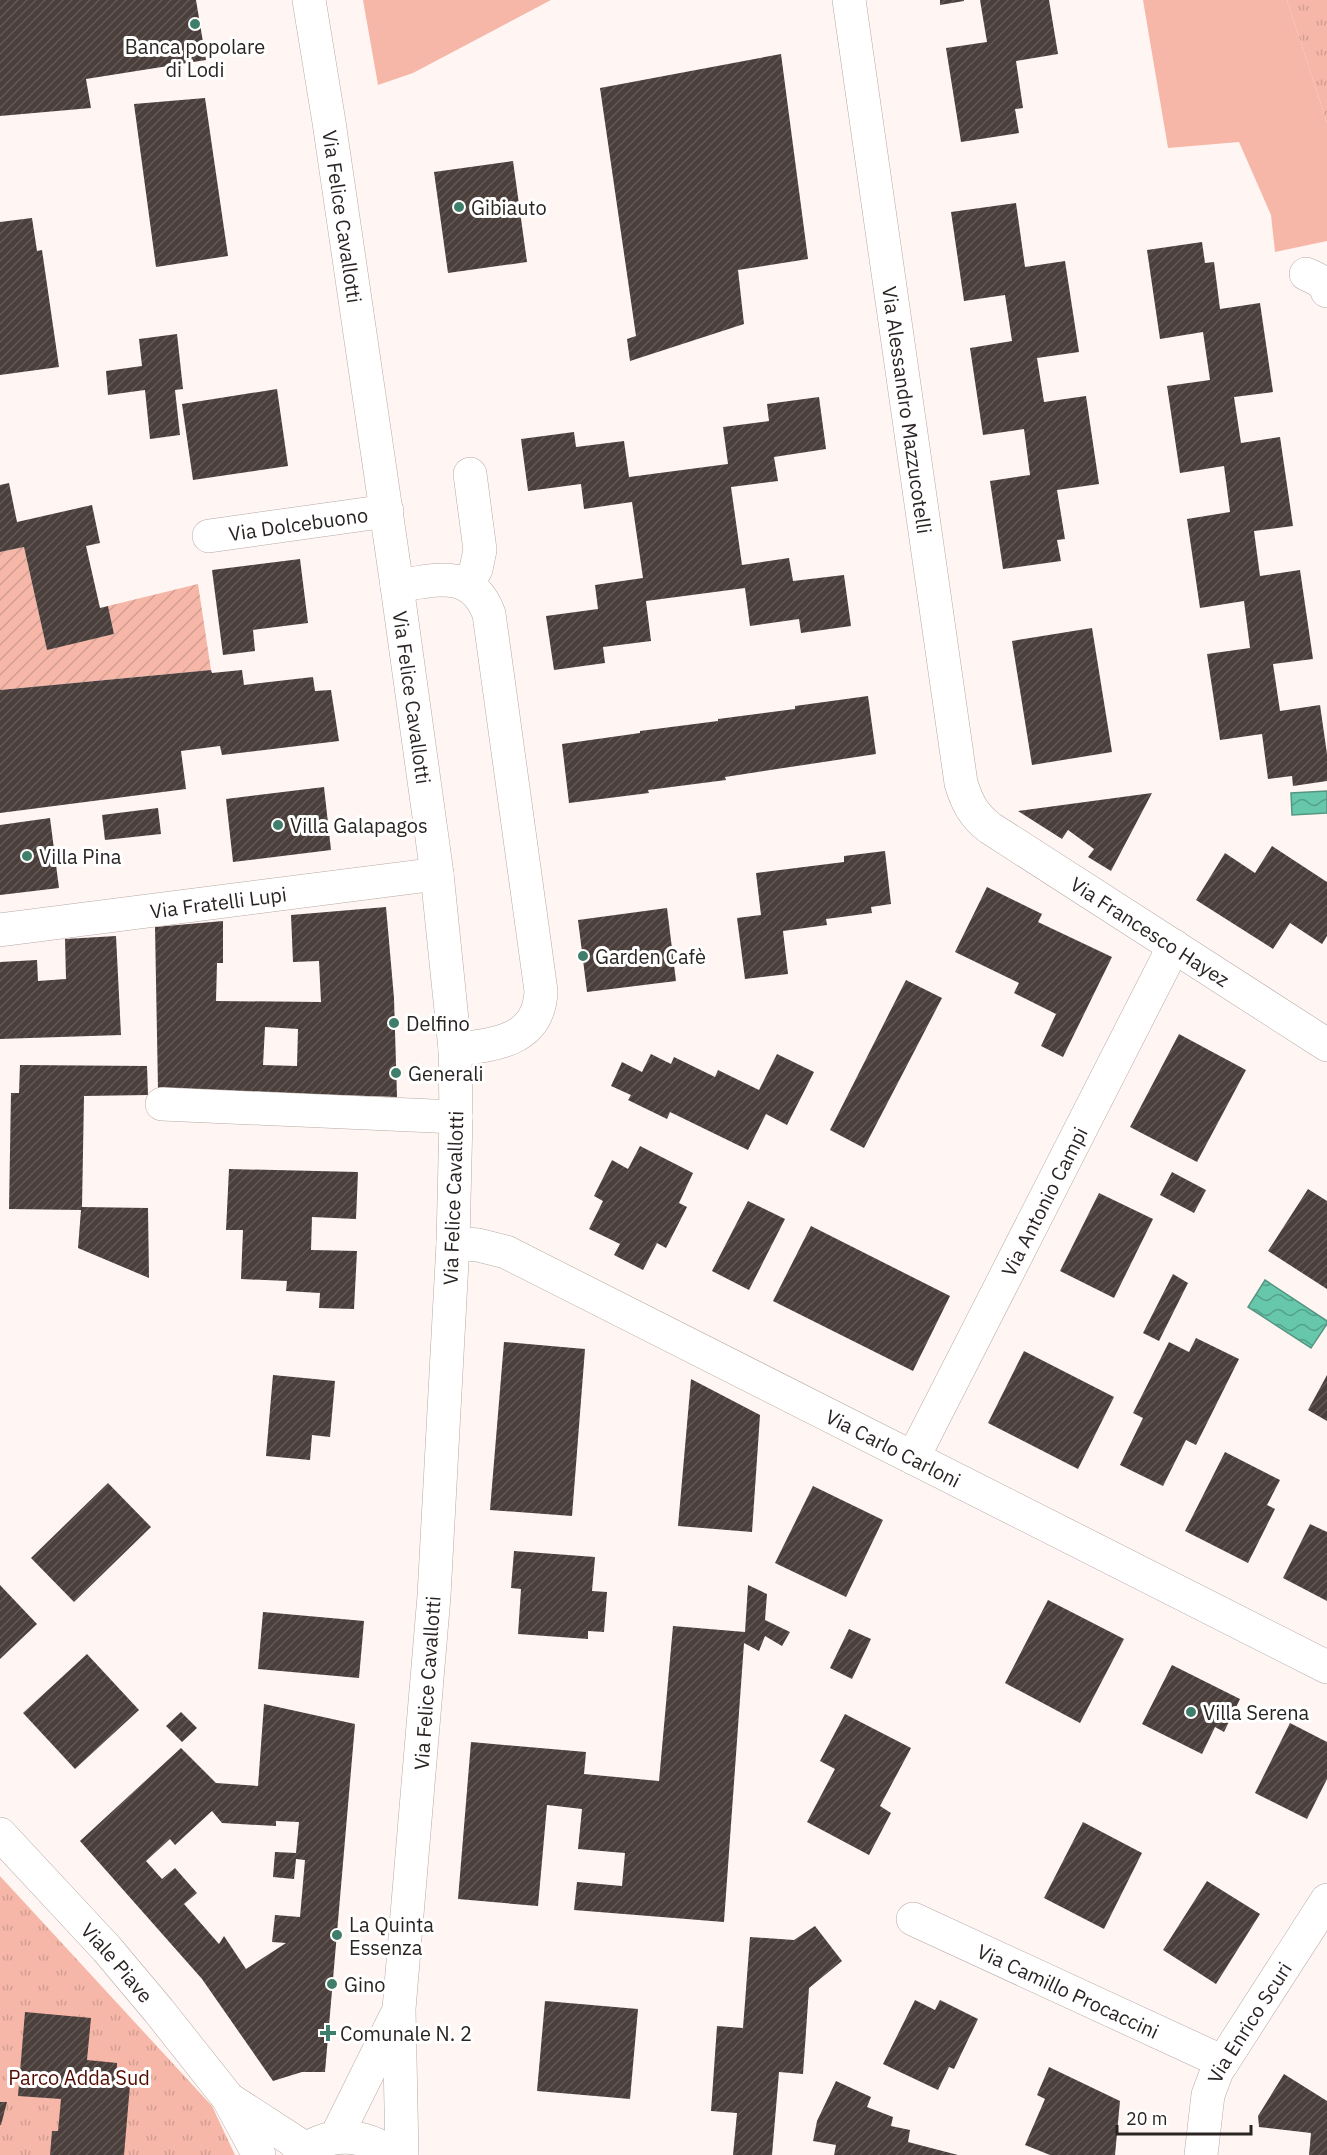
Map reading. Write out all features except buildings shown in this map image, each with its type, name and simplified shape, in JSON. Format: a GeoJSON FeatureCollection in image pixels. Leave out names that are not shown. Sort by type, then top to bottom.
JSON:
{"type":"FeatureCollection","features":[{"type":"Feature","properties":{"kind":"street","name":"Via Felice Cavallotti"},"geometry":{"type":"LineString","coordinates":[[309,0],[398,586],[437,874],[455,1049],[453,1243],[432,1626],[399,2009],[402,2155]]}},
{"type":"Feature","properties":{"kind":"street","name":"Via Alessandro Mazzucotelli"},"geometry":{"type":"LineString","coordinates":[[849,0],[961,783],[970,808],[977,816]]}},
{"type":"Feature","properties":{"kind":"street"},"geometry":{"type":"LineString","coordinates":[[467,585],[476,569],[480,550],[470,474]]}},
{"type":"Feature","properties":{"kind":"street","name":"Via Dolcebuono"},"geometry":{"type":"LineString","coordinates":[[209,536],[387,511]]}},
{"type":"Feature","properties":{"kind":"street"},"geometry":{"type":"LineString","coordinates":[[398,586],[440,579],[452,580],[467,585],[480,596],[489,614],[541,998],[536,1016],[527,1028],[514,1037],[500,1043],[455,1049]]}},
{"type":"Feature","properties":{"kind":"street","name":"Via Francesco Hayez"},"geometry":{"type":"LineString","coordinates":[[977,816],[990,828],[1327,1045]]}},
{"type":"Feature","properties":{"kind":"street","name":"Via Fratelli Lupi"},"geometry":{"type":"LineString","coordinates":[[0,930],[437,874]]}},
{"type":"Feature","properties":{"kind":"street","name":"Via Antonio Campi"},"geometry":{"type":"LineString","coordinates":[[913,1458],[1174,945]]}},
{"type":"Feature","properties":{"kind":"street"},"geometry":{"type":"LineString","coordinates":[[162,1104],[456,1117]]}},
{"type":"Feature","properties":{"kind":"street","name":"Via Carlo Carloni"},"geometry":{"type":"LineString","coordinates":[[453,1243],[478,1245],[506,1252],[1327,1667]]}},
{"type":"Feature","properties":{"kind":"street","name":"Viale Piave"},"geometry":{"type":"LineString","coordinates":[[0,1834],[107,1949],[159,2011],[228,2098],[259,2155]]}},
{"type":"Feature","properties":{"kind":"street","name":"Via Enrico Scuri"},"geometry":{"type":"LineString","coordinates":[[1201,2155],[1208,2096],[1217,2071],[1327,1900]]}},
{"type":"Feature","properties":{"kind":"street","name":"Via Camillo Procaccini"},"geometry":{"type":"LineString","coordinates":[[913,1919],[1222,2062]]}},
{"type":"Feature","properties":{"kind":"street","name":"Via Felice Cavallotti"},"geometry":{"type":"LineString","coordinates":[[336,2137],[399,2009]]}},
{"type":"Feature","properties":{"kind":"street","name":"Viale Piave"},"geometry":{"type":"LineString","coordinates":[[228,2098],[303,2152]]}},
{"type":"Feature","properties":{"kind":"street"},"geometry":{"type":"LineString","coordinates":[[303,2152],[321,2141],[336,2137],[372,2141],[394,2155]]}},
{"type":"Feature","properties":{"kind":"green space"},"geometry":{"type":"Polygon","coordinates":[[[363,0],[551,0],[413,73],[378,85],[363,0]]]}},
{"type":"Feature","properties":{"kind":"green space"},"geometry":{"type":"Polygon","coordinates":[[[1143,0],[1287,0],[1327,123],[1327,241],[1275,252],[1271,215],[1239,142],[1168,148],[1143,0]]]}},
{"type":"Feature","properties":{"kind":"green space"},"geometry":{"type":"Polygon","coordinates":[[[1287,0],[1327,0],[1327,123],[1287,0]]]}},
{"type":"Feature","properties":{"kind":"green space"},"geometry":{"type":"Polygon","coordinates":[[[24,547],[47,649],[114,634],[108,606],[198,584],[211,670],[0,690],[0,552],[24,547]]]}},
{"type":"Feature","properties":{"kind":"green space","name":"Parco Adda Sud"},"geometry":{"type":"Polygon","coordinates":[[[0,1876],[212,2106],[235,2155],[0,2155],[0,1876]]]}},
{"type":"Feature","properties":{"kind":"water"},"geometry":{"type":"Polygon","coordinates":[[[1327,791],[1327,813],[1292,815],[1291,793],[1327,791]]]}},
{"type":"Feature","properties":{"kind":"water"},"geometry":{"type":"Polygon","coordinates":[[[1265,1280],[1327,1321],[1311,1348],[1248,1307],[1265,1280]]]}},
{"type":"Feature","properties":{"kind":"place","name":"Banca popolare di Lodi"},"geometry":{"type":"Point","coordinates":[195,24]}},
{"type":"Feature","properties":{"kind":"place","name":"Gibiauto"},"geometry":{"type":"Point","coordinates":[459,207]}},
{"type":"Feature","properties":{"kind":"place","name":"Villa Galapagos"},"geometry":{"type":"Point","coordinates":[278,825]}},
{"type":"Feature","properties":{"kind":"place","name":"Villa Pina"},"geometry":{"type":"Point","coordinates":[27,856]}},
{"type":"Feature","properties":{"kind":"place","name":"Garden Cafè"},"geometry":{"type":"Point","coordinates":[583,956]}},
{"type":"Feature","properties":{"kind":"place","name":"Delfino"},"geometry":{"type":"Point","coordinates":[394,1023]}},
{"type":"Feature","properties":{"kind":"place","name":"Generali"},"geometry":{"type":"Point","coordinates":[396,1073]}},
{"type":"Feature","properties":{"kind":"place","name":"Villa Serena"},"geometry":{"type":"Point","coordinates":[1191,1712]}},
{"type":"Feature","properties":{"kind":"place","name":"La Quinta Essenza"},"geometry":{"type":"Point","coordinates":[337,1935]}},
{"type":"Feature","properties":{"kind":"place","name":"Gino"},"geometry":{"type":"Point","coordinates":[332,1984]}},
{"type":"Feature","properties":{"kind":"place","name":"Comunale N. 2"},"geometry":{"type":"Point","coordinates":[328,2033]}}]}
